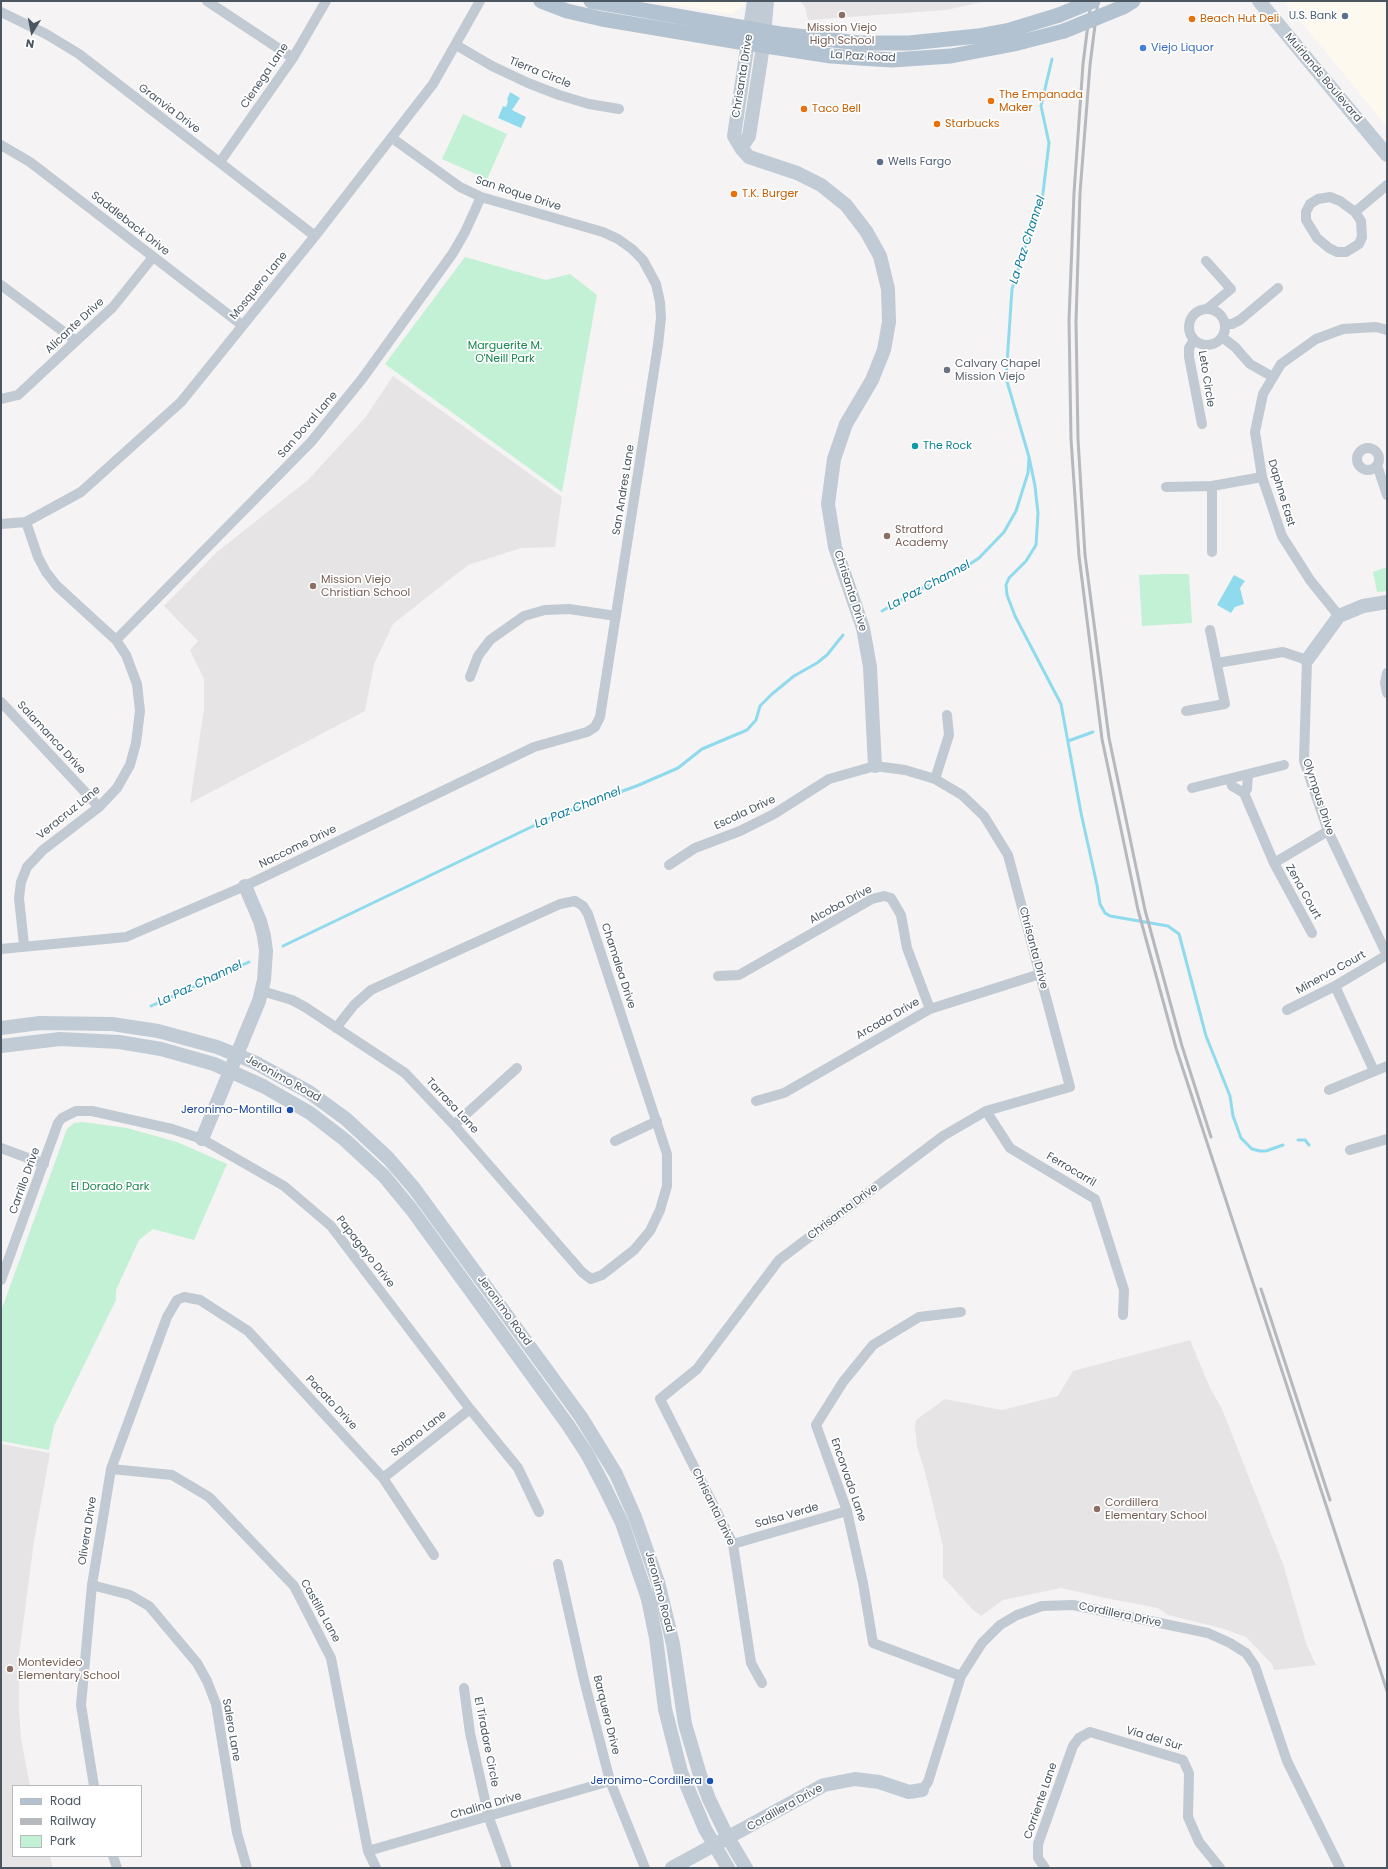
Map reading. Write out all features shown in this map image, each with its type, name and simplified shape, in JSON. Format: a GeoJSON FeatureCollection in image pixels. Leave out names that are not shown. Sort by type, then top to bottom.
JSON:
{"type":"FeatureCollection","features":[{"type":"Feature","properties":{"kind":"main road","name":"La Paz Road"},"geometry":{"type":"LineString","coordinates":[[541,1],[567,11],[602,19],[748,44],[759,35],[859,43],[909,43],[942,41],[1010,30],[1059,15],[1093,1]]}},
{"type":"Feature","properties":{"kind":"main road","name":"La Paz Road"},"geometry":{"type":"LineString","coordinates":[[591,1],[759,35],[845,57],[892,60],[982,51],[1064,31],[1128,4]]}},
{"type":"Feature","properties":{"kind":"main road","name":"Chrisanta Drive"},"geometry":{"type":"LineString","coordinates":[[754,1],[759,35]]}},
{"type":"Feature","properties":{"kind":"main road","name":"Chrisanta Drive"},"geometry":{"type":"LineString","coordinates":[[742,148],[749,136],[759,35],[768,1]]}},
{"type":"Feature","properties":{"kind":"main road","name":"Muirlands Boulevard"},"geometry":{"type":"LineString","coordinates":[[1259,1],[1387,155]]}},
{"type":"Feature","properties":{"kind":"main road","name":"Chrisanta Drive"},"geometry":{"type":"LineString","coordinates":[[748,44],[734,133],[742,148],[749,157],[760,162],[797,173],[821,185],[846,205],[866,231],[880,256],[888,290],[889,322],[884,350],[872,380],[846,424],[834,459],[828,504],[835,547],[864,628],[870,667],[875,766]]}},
{"type":"Feature","properties":{"kind":"main road"},"geometry":{"type":"LineString","coordinates":[[1307,660],[1339,616],[1363,606],[1387,602]]}},
{"type":"Feature","properties":{"kind":"main road"},"geometry":{"type":"LineString","coordinates":[[202,1139],[262,990],[266,966],[264,936],[260,921],[245,886]]}},
{"type":"Feature","properties":{"kind":"main road","name":"Jeronimo Road"},"geometry":{"type":"LineString","coordinates":[[1,1028],[40,1024],[112,1024],[180,1036],[237,1054],[281,1076],[327,1105],[388,1158],[414,1188],[581,1417],[616,1474],[646,1545],[665,1609],[685,1724],[694,1755],[709,1799],[728,1838],[746,1868]]}},
{"type":"Feature","properties":{"kind":"main road","name":"Jeronimo Road"},"geometry":{"type":"LineString","coordinates":[[1,1046],[60,1039],[119,1042],[144,1045],[186,1055],[231,1070],[288,1099],[327,1125],[384,1176],[425,1228],[560,1413],[587,1454],[622,1523],[648,1599],[656,1638],[665,1709],[672,1741],[686,1787],[713,1846],[728,1868]]}},
{"type":"Feature","properties":{"kind":"main road","name":"Cordillera Drive"},"geometry":{"type":"LineString","coordinates":[[672,1868],[824,1786],[855,1780],[879,1782],[909,1792],[922,1790]]}},
{"type":"Feature","properties":{"kind":"street"},"geometry":{"type":"LineString","coordinates":[[207,1],[293,58]]}},
{"type":"Feature","properties":{"kind":"street","name":"Cienega Lane"},"geometry":{"type":"LineString","coordinates":[[220,162],[293,58],[326,1]]}},
{"type":"Feature","properties":{"kind":"street","name":"Mosquero Lane"},"geometry":{"type":"LineString","coordinates":[[1,524],[26,522],[81,492],[181,402],[315,236],[433,84],[480,1]]}},
{"type":"Feature","properties":{"kind":"street","name":"Granvia Drive"},"geometry":{"type":"LineString","coordinates":[[1,12],[46,34],[79,54],[315,236]]}},
{"type":"Feature","properties":{"kind":"street","name":"Tierra Circle"},"geometry":{"type":"LineString","coordinates":[[456,45],[492,66],[528,83],[566,97],[619,109]]}},
{"type":"Feature","properties":{"kind":"street","name":"San Roque Drive"},"geometry":{"type":"LineString","coordinates":[[392,138],[460,186],[481,197],[603,232],[632,249],[643,260]]}},
{"type":"Feature","properties":{"kind":"street","name":"Saddleback Drive"},"geometry":{"type":"LineString","coordinates":[[1,145],[30,162],[242,325]]}},
{"type":"Feature","properties":{"kind":"street"},"geometry":{"type":"LineString","coordinates":[[1355,212],[1387,185]]}},
{"type":"Feature","properties":{"kind":"street","name":"San Doval Lane"},"geometry":{"type":"LineString","coordinates":[[116,640],[311,442],[362,379],[453,253],[465,232],[481,197]]}},
{"type":"Feature","properties":{"kind":"street"},"geometry":{"type":"LineString","coordinates":[[1330,197],[1340,201],[1355,212],[1361,221],[1362,237],[1359,244],[1346,252],[1337,252],[1329,248],[1317,238],[1306,220],[1306,212],[1310,204],[1318,199],[1330,197]]}},
{"type":"Feature","properties":{"kind":"street","name":"Alicante Drive"},"geometry":{"type":"LineString","coordinates":[[1,399],[18,395],[113,307],[153,257]]}},
{"type":"Feature","properties":{"kind":"street","name":"San Andres Lane"},"geometry":{"type":"LineString","coordinates":[[595,727],[600,716],[661,318],[660,302],[656,284],[643,260]]}},
{"type":"Feature","properties":{"kind":"street","name":"Leto Circle"},"geometry":{"type":"LineString","coordinates":[[1206,261],[1231,289],[1207,309],[1201,310],[1192,318],[1189,329],[1194,340],[1204,345],[1214,344],[1222,337]]}},
{"type":"Feature","properties":{"kind":"street"},"geometry":{"type":"LineString","coordinates":[[1,285],[76,341]]}},
{"type":"Feature","properties":{"kind":"street"},"geometry":{"type":"LineString","coordinates":[[1225,324],[1232,324],[1240,320],[1278,288]]}},
{"type":"Feature","properties":{"kind":"street"},"geometry":{"type":"LineString","coordinates":[[1207,309],[1220,315],[1225,324],[1222,337],[1235,347],[1250,364],[1273,377]]}},
{"type":"Feature","properties":{"kind":"street","name":"Daphne East"},"geometry":{"type":"LineString","coordinates":[[1339,616],[1310,580],[1282,536],[1262,477],[1255,432],[1263,394],[1281,364],[1316,338],[1344,329],[1376,327],[1387,330]]}},
{"type":"Feature","properties":{"kind":"street","name":"Leto Circle"},"geometry":{"type":"LineString","coordinates":[[1194,340],[1189,348],[1189,357],[1202,424]]}},
{"type":"Feature","properties":{"kind":"street"},"geometry":{"type":"LineString","coordinates":[[1377,465],[1387,495]]}},
{"type":"Feature","properties":{"kind":"street"},"geometry":{"type":"LineString","coordinates":[[1166,487],[1212,486],[1262,477]]}},
{"type":"Feature","properties":{"kind":"street"},"geometry":{"type":"LineString","coordinates":[[1212,486],[1212,552]]}},
{"type":"Feature","properties":{"kind":"street","name":"Veracruz Lane"},"geometry":{"type":"LineString","coordinates":[[24,945],[19,898],[21,882],[27,867],[43,850],[99,807],[125,777],[132,759],[139,727],[140,711],[137,684],[126,655],[116,640],[57,586],[46,572],[38,557],[26,522]]}},
{"type":"Feature","properties":{"kind":"street"},"geometry":{"type":"LineString","coordinates":[[470,676],[478,656],[490,640],[524,616],[545,610],[569,609],[616,616]]}},
{"type":"Feature","properties":{"kind":"street"},"geometry":{"type":"LineString","coordinates":[[1186,711],[1226,704],[1210,630]]}},
{"type":"Feature","properties":{"kind":"street"},"geometry":{"type":"LineString","coordinates":[[1217,662],[1283,652],[1307,660]]}},
{"type":"Feature","properties":{"kind":"street","name":"Olympus Drive"},"geometry":{"type":"LineString","coordinates":[[1307,660],[1304,761],[1328,831],[1387,955]]}},
{"type":"Feature","properties":{"kind":"street"},"geometry":{"type":"LineString","coordinates":[[1387,673],[1385,683],[1387,693]]}},
{"type":"Feature","properties":{"kind":"street","name":"Salamanca Drive"},"geometry":{"type":"LineString","coordinates":[[2,704],[99,807]]}},
{"type":"Feature","properties":{"kind":"street"},"geometry":{"type":"LineString","coordinates":[[936,779],[949,735],[947,715]]}},
{"type":"Feature","properties":{"kind":"street","name":"Naccome Drive"},"geometry":{"type":"LineString","coordinates":[[1,949],[24,945],[126,937],[245,886],[534,747],[587,732],[595,727]]}},
{"type":"Feature","properties":{"kind":"street"},"geometry":{"type":"LineString","coordinates":[[1192,788],[1284,765]]}},
{"type":"Feature","properties":{"kind":"street","name":"Chrisanta Drive"},"geometry":{"type":"LineString","coordinates":[[762,1682],[751,1663],[733,1544],[660,1399],[697,1369],[780,1260],[943,1136],[986,1111],[1070,1087],[1008,855],[984,816],[962,795],[936,779],[905,770],[875,766]]}},
{"type":"Feature","properties":{"kind":"street","name":"Escala Drive"},"geometry":{"type":"LineString","coordinates":[[669,865],[695,848],[740,831],[774,814],[829,779],[875,766]]}},
{"type":"Feature","properties":{"kind":"street"},"geometry":{"type":"LineString","coordinates":[[1244,793],[1247,789],[1248,774]]}},
{"type":"Feature","properties":{"kind":"street","name":"Zena Court"},"geometry":{"type":"LineString","coordinates":[[1230,779],[1232,786],[1244,793],[1274,863],[1312,933]]}},
{"type":"Feature","properties":{"kind":"street","name":"Zena Court"},"geometry":{"type":"LineString","coordinates":[[1274,863],[1328,831]]}},
{"type":"Feature","properties":{"kind":"street","name":"Alcoba Drive"},"geometry":{"type":"LineString","coordinates":[[718,976],[739,975],[872,899],[884,896],[891,898],[901,915],[907,948],[930,1008]]}},
{"type":"Feature","properties":{"kind":"street","name":"Chamalea Drive"},"geometry":{"type":"LineString","coordinates":[[336,1028],[354,1005],[371,990],[560,904],[575,901],[582,906],[588,914],[657,1121],[667,1154],[668,1186],[660,1210],[650,1231],[634,1250],[602,1274],[591,1279]]}},
{"type":"Feature","properties":{"kind":"street","name":"Minerva Court"},"geometry":{"type":"LineString","coordinates":[[1287,1010],[1335,986],[1387,955]]}},
{"type":"Feature","properties":{"kind":"street","name":"Arcada Drive"},"geometry":{"type":"LineString","coordinates":[[756,1100],[784,1093],[930,1008],[1040,974]]}},
{"type":"Feature","properties":{"kind":"street"},"geometry":{"type":"LineString","coordinates":[[1335,986],[1374,1071]]}},
{"type":"Feature","properties":{"kind":"street","name":"Tarrasa Lane"},"geometry":{"type":"LineString","coordinates":[[262,990],[292,1000],[405,1073],[454,1125],[582,1272],[591,1279]]}},
{"type":"Feature","properties":{"kind":"street"},"geometry":{"type":"LineString","coordinates":[[1329,1090],[1387,1066]]}},
{"type":"Feature","properties":{"kind":"street"},"geometry":{"type":"LineString","coordinates":[[454,1125],[516,1068]]}},
{"type":"Feature","properties":{"kind":"street","name":"Papagayo Drive"},"geometry":{"type":"LineString","coordinates":[[67,1114],[83,1110],[114,1115],[172,1129],[202,1139],[284,1186],[331,1226],[470,1409],[518,1468],[539,1512]]}},
{"type":"Feature","properties":{"kind":"street","name":"Ferrocarril"},"geometry":{"type":"LineString","coordinates":[[986,1111],[1010,1148],[1095,1199],[1124,1290],[1123,1315]]}},
{"type":"Feature","properties":{"kind":"street","name":"Carrillo Drive"},"geometry":{"type":"LineString","coordinates":[[1,1280],[58,1123],[67,1114]]}},
{"type":"Feature","properties":{"kind":"street"},"geometry":{"type":"LineString","coordinates":[[616,1141],[657,1121]]}},
{"type":"Feature","properties":{"kind":"street"},"geometry":{"type":"LineString","coordinates":[[1350,1150],[1387,1139]]}},
{"type":"Feature","properties":{"kind":"street"},"geometry":{"type":"LineString","coordinates":[[1,1148],[44,1164]]}},
{"type":"Feature","properties":{"kind":"street","name":"Olivera Drive"},"geometry":{"type":"LineString","coordinates":[[94,1785],[81,1705],[92,1585],[111,1468],[167,1317],[173,1304],[177,1300],[184,1297]]}},
{"type":"Feature","properties":{"kind":"street","name":"Pacato Drive"},"geometry":{"type":"LineString","coordinates":[[184,1297],[200,1300],[248,1331],[383,1478],[434,1554]]}},
{"type":"Feature","properties":{"kind":"street","name":"Encorvado Lane"},"geometry":{"type":"LineString","coordinates":[[961,1312],[919,1317],[873,1345],[843,1382],[816,1425],[848,1511],[863,1583],[873,1643],[961,1676]]}},
{"type":"Feature","properties":{"kind":"street","name":"Solano Lane"},"geometry":{"type":"LineString","coordinates":[[383,1478],[470,1409]]}},
{"type":"Feature","properties":{"kind":"street","name":"Castilla Lane"},"geometry":{"type":"LineString","coordinates":[[111,1468],[172,1475],[209,1497],[294,1586],[331,1658],[368,1851],[376,1868]]}},
{"type":"Feature","properties":{"kind":"street","name":"Salsa Verde"},"geometry":{"type":"LineString","coordinates":[[733,1544],[848,1511]]}},
{"type":"Feature","properties":{"kind":"street","name":"Barquero Drive"},"geometry":{"type":"LineString","coordinates":[[558,1564],[584,1680],[610,1781],[645,1868]]}},
{"type":"Feature","properties":{"kind":"street","name":"Salero Lane"},"geometry":{"type":"LineString","coordinates":[[92,1585],[130,1595],[149,1606],[197,1663],[207,1681],[216,1704],[237,1833],[247,1868]]}},
{"type":"Feature","properties":{"kind":"street","name":"Cordillera Drive"},"geometry":{"type":"LineString","coordinates":[[922,1790],[928,1782],[961,1676],[982,1643],[1000,1625],[1017,1615],[1042,1606],[1074,1605],[1208,1633],[1230,1643],[1246,1653],[1255,1666],[1287,1761],[1340,1868]]}},
{"type":"Feature","properties":{"kind":"street","name":"El Tiradore Circle"},"geometry":{"type":"LineString","coordinates":[[464,1688],[470,1733],[489,1818],[507,1868]]}},
{"type":"Feature","properties":{"kind":"street","name":"Via del Sur"},"geometry":{"type":"LineString","coordinates":[[1075,1742],[1090,1732],[1182,1760],[1189,1773],[1188,1817],[1199,1842],[1220,1868]]}},
{"type":"Feature","properties":{"kind":"street","name":"Corriente Lane"},"geometry":{"type":"LineString","coordinates":[[1046,1868],[1038,1858],[1038,1844],[1075,1742]]}},
{"type":"Feature","properties":{"kind":"street","name":"Chalina Drive"},"geometry":{"type":"LineString","coordinates":[[368,1851],[489,1818],[610,1781]]}},
{"type":"Feature","properties":{"kind":"street"},"geometry":{"type":"LineString","coordinates":[[113,1857],[117,1868]]}},
{"type":"Feature","properties":{"kind":"shaded area"},"geometry":{"type":"Polygon","coordinates":[[[662,1],[745,1],[744,5],[732,14],[661,3],[662,1]]]}},
{"type":"Feature","properties":{"kind":"shaded area","name":"Mission Viejo High School"},"geometry":{"type":"Polygon","coordinates":[[[800,1],[987,1],[946,10],[808,20],[805,7],[800,1]]]}},
{"type":"Feature","properties":{"kind":"shaded area"},"geometry":{"type":"Polygon","coordinates":[[[1284,1],[1387,1],[1387,127],[1284,1]]]}},
{"type":"Feature","properties":{"kind":"shaded area","name":"Mission Viejo Christian School"},"geometry":{"type":"Polygon","coordinates":[[[393,376],[562,497],[555,547],[521,548],[468,565],[393,624],[374,664],[365,711],[190,803],[204,709],[204,679],[190,650],[198,641],[164,606],[217,552],[308,480],[365,418],[393,376]]]}},
{"type":"Feature","properties":{"kind":"shaded area","name":"Cordillera Elementary School"},"geometry":{"type":"Polygon","coordinates":[[[1190,1340],[1210,1388],[1222,1409],[1283,1564],[1306,1643],[1316,1665],[1274,1670],[1272,1664],[1246,1637],[1221,1628],[1168,1615],[1158,1608],[1061,1588],[1003,1600],[981,1616],[973,1610],[943,1577],[943,1546],[925,1472],[917,1447],[915,1426],[916,1420],[945,1399],[1002,1410],[1058,1396],[1073,1371],[1190,1340]]]}},
{"type":"Feature","properties":{"kind":"shaded area","name":"Montevideo Elementary School"},"geometry":{"type":"Polygon","coordinates":[[[1,1444],[50,1453],[34,1541],[19,1655],[19,1710],[21,1739],[30,1785],[12,1785],[12,1857],[50,1857],[53,1868],[1,1868],[1,1444]]]}},
{"type":"Feature","properties":{"kind":"green space"},"geometry":{"type":"Polygon","coordinates":[[[463,114],[507,134],[487,179],[442,159],[463,114]]]}},
{"type":"Feature","properties":{"kind":"green space","name":"Marguerite M. O'Neill Park"},"geometry":{"type":"Polygon","coordinates":[[[465,257],[546,280],[570,274],[597,295],[562,492],[385,364],[465,257]]]}},
{"type":"Feature","properties":{"kind":"green space"},"geometry":{"type":"Polygon","coordinates":[[[1387,567],[1387,591],[1377,592],[1373,572],[1387,567]]]}},
{"type":"Feature","properties":{"kind":"green space"},"geometry":{"type":"Polygon","coordinates":[[[1189,574],[1192,623],[1142,626],[1139,575],[1189,574]]]}},
{"type":"Feature","properties":{"kind":"green space","name":"El Dorado Park"},"geometry":{"type":"Polygon","coordinates":[[[82,1122],[127,1128],[177,1142],[227,1164],[194,1240],[153,1229],[139,1240],[116,1290],[116,1300],[54,1426],[49,1450],[1,1441],[1,1311],[67,1129],[74,1123],[82,1122]]]}},
{"type":"Feature","properties":{"kind":"water"},"geometry":{"type":"Polygon","coordinates":[[[510,92],[520,98],[512,110],[526,117],[521,128],[498,118],[503,106],[506,107],[510,92]]]}},
{"type":"Feature","properties":{"kind":"water"},"geometry":{"type":"Polygon","coordinates":[[[1234,575],[1245,581],[1240,588],[1244,604],[1235,607],[1231,613],[1217,605],[1234,575]]]}},
{"type":"Feature","properties":{"kind":"waterway","name":"La Paz Channel"},"geometry":{"type":"LineString","coordinates":[[882,611],[920,589],[952,576],[979,558],[1004,532],[1016,511],[1028,473],[1029,457],[1006,378],[1012,289],[1025,247],[1040,209],[1043,193],[1049,143],[1041,106],[1052,59]]}},
{"type":"Feature","properties":{"kind":"waterway"},"geometry":{"type":"LineString","coordinates":[[1029,457],[1035,486],[1038,513],[1036,545],[1026,561],[1009,578],[1006,585],[1007,595],[1015,616],[1061,704],[1081,813],[1100,904],[1105,913],[1110,916],[1168,926],[1179,934],[1206,1036],[1230,1096],[1233,1116],[1241,1138],[1252,1149],[1260,1151],[1266,1151],[1283,1145]]}},
{"type":"Feature","properties":{"kind":"waterway","name":"La Paz Channel"},"geometry":{"type":"LineString","coordinates":[[283,946],[550,818],[639,785],[678,768],[702,749],[747,730],[756,720],[760,706],[772,694],[794,676],[817,663],[827,655],[843,635]]}},
{"type":"Feature","properties":{"kind":"waterway"},"geometry":{"type":"LineString","coordinates":[[1068,741],[1093,732]]}},
{"type":"Feature","properties":{"kind":"waterway","name":"La Paz Channel"},"geometry":{"type":"LineString","coordinates":[[151,1006],[249,962]]}},
{"type":"Feature","properties":{"kind":"waterway"},"geometry":{"type":"LineString","coordinates":[[1298,1140],[1305,1140],[1309,1145]]}},
{"type":"Feature","properties":{"kind":"railway"},"geometry":{"type":"LineString","coordinates":[[1091,1],[1083,64],[1074,193],[1069,320],[1071,439],[1079,556],[1102,739],[1138,910],[1176,1048],[1387,1691]]}},
{"type":"Feature","properties":{"kind":"railway"},"geometry":{"type":"LineString","coordinates":[[1098,1],[1090,65],[1080,193],[1076,321],[1078,439],[1085,555],[1109,738],[1145,910],[1182,1046],[1211,1137]]}},
{"type":"Feature","properties":{"kind":"railway"},"geometry":{"type":"LineString","coordinates":[[1261,1289],[1330,1500]]}},
{"type":"Feature","properties":{"kind":"place","name":"Mission Viejo High School"},"geometry":{"type":"Point","coordinates":[842,15]}},
{"type":"Feature","properties":{"kind":"place","name":"U.S. Bank"},"geometry":{"type":"Point","coordinates":[1345,16]}},
{"type":"Feature","properties":{"kind":"place","name":"Beach Hut Deli"},"geometry":{"type":"Point","coordinates":[1192,19]}},
{"type":"Feature","properties":{"kind":"place","name":"Viejo Liquor"},"geometry":{"type":"Point","coordinates":[1143,48]}},
{"type":"Feature","properties":{"kind":"place","name":"The Empanada Maker"},"geometry":{"type":"Point","coordinates":[991,101]}},
{"type":"Feature","properties":{"kind":"place","name":"Taco Bell"},"geometry":{"type":"Point","coordinates":[804,109]}},
{"type":"Feature","properties":{"kind":"place","name":"Starbucks"},"geometry":{"type":"Point","coordinates":[937,124]}},
{"type":"Feature","properties":{"kind":"place","name":"Wells Fargo"},"geometry":{"type":"Point","coordinates":[880,162]}},
{"type":"Feature","properties":{"kind":"place","name":"T.K. Burger"},"geometry":{"type":"Point","coordinates":[734,194]}},
{"type":"Feature","properties":{"kind":"place","name":"Calvary Chapel Mission Viejo"},"geometry":{"type":"Point","coordinates":[947,370]}},
{"type":"Feature","properties":{"kind":"place","name":"The Rock"},"geometry":{"type":"Point","coordinates":[915,446]}},
{"type":"Feature","properties":{"kind":"place","name":"Stratford Academy"},"geometry":{"type":"Point","coordinates":[887,536]}},
{"type":"Feature","properties":{"kind":"place","name":"Mission Viejo Christian School"},"geometry":{"type":"Point","coordinates":[313,586]}},
{"type":"Feature","properties":{"kind":"place","name":"Jeronimo-Montilla"},"geometry":{"type":"Point","coordinates":[290,1110]}},
{"type":"Feature","properties":{"kind":"place","name":"Cordillera Elementary School"},"geometry":{"type":"Point","coordinates":[1097,1509]}},
{"type":"Feature","properties":{"kind":"place","name":"Montevideo Elementary School"},"geometry":{"type":"Point","coordinates":[10,1669]}},
{"type":"Feature","properties":{"kind":"place","name":"Jeronimo-Cordillera"},"geometry":{"type":"Point","coordinates":[710,1781]}}]}
